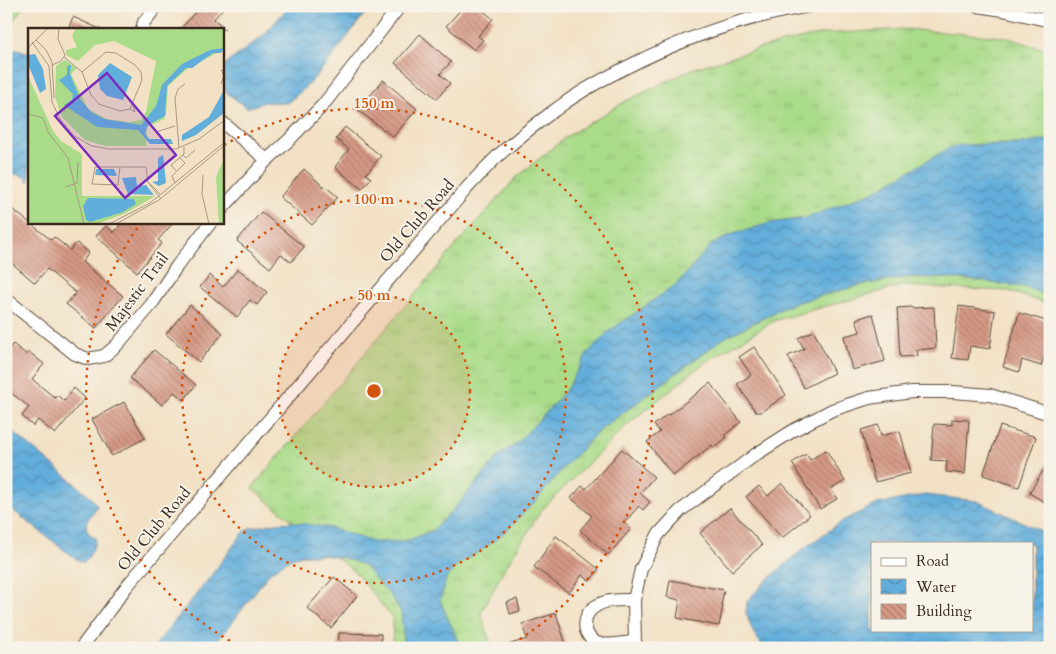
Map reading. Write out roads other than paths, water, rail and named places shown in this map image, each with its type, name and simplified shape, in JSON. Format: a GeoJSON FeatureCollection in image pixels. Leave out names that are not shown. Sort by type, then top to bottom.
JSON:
{"type":"FeatureCollection","features":[{"type":"Feature","properties":{"kind":"street"},"geometry":{"type":"LineString","coordinates":[[142,28],[144,22],[157,6]]}},
{"type":"Feature","properties":{"kind":"street"},"geometry":{"type":"LineString","coordinates":[[224,207],[267,160],[323,105],[400,6]]}},
{"type":"Feature","properties":{"kind":"street","name":"Old Club Road"},"geometry":{"type":"LineString","coordinates":[[81,648],[127,586],[460,195],[502,153],[564,104],[597,82],[648,56],[698,35],[740,21],[809,6]]}},
{"type":"Feature","properties":{"kind":"street"},"geometry":{"type":"LineString","coordinates":[[978,6],[1050,21]]}},
{"type":"Feature","properties":{"kind":"street"},"geometry":{"type":"LineString","coordinates":[[224,124],[267,160]]}},
{"type":"Feature","properties":{"kind":"street","name":"Majestic Trail"},"geometry":{"type":"LineString","coordinates":[[6,299],[75,354],[88,359],[104,356],[118,345],[150,305],[209,224]]}},
{"type":"Feature","properties":{"kind":"street"},"geometry":{"type":"LineString","coordinates":[[634,600],[606,601],[594,606],[586,616],[584,626],[587,635],[593,641],[602,644],[637,645],[634,600],[641,569],[658,535],[680,511],[755,455],[794,430],[832,410],[869,398],[912,392],[953,392],[990,395],[1050,414]]}},
{"type":"Feature","properties":{"kind":"water"},"geometry":{"type":"Polygon","coordinates":[[[289,6],[371,6],[332,58],[311,82],[287,103],[265,102],[247,108],[224,91],[224,65],[264,35],[289,6]]]}},
{"type":"Feature","properties":{"kind":"water"},"geometry":{"type":"Polygon","coordinates":[[[18,49],[28,53],[28,181],[23,176],[15,174],[6,181],[6,53],[18,49]]]}},
{"type":"Feature","properties":{"kind":"water"},"geometry":{"type":"Polygon","coordinates":[[[1050,139],[1050,296],[1024,287],[962,279],[911,277],[861,285],[791,304],[724,338],[600,430],[507,530],[485,548],[457,565],[447,577],[440,600],[461,648],[402,648],[401,612],[391,596],[363,565],[344,558],[302,555],[291,558],[270,572],[226,631],[210,648],[153,648],[242,534],[250,528],[293,522],[331,528],[374,542],[412,539],[433,530],[499,456],[517,443],[553,405],[566,390],[587,354],[608,332],[674,286],[711,245],[730,235],[770,223],[806,218],[873,192],[949,148],[961,145],[1021,144],[1050,139]]]}},
{"type":"Feature","properties":{"kind":"water"},"geometry":{"type":"Polygon","coordinates":[[[6,426],[89,495],[96,504],[97,507],[88,519],[86,526],[89,534],[96,538],[92,551],[83,563],[6,505],[6,426]]]}},
{"type":"Feature","properties":{"kind":"water"},"geometry":{"type":"Polygon","coordinates":[[[925,495],[977,501],[1050,535],[1050,648],[764,648],[753,632],[746,613],[747,601],[766,581],[803,549],[844,520],[877,504],[925,495]]]}}]}
